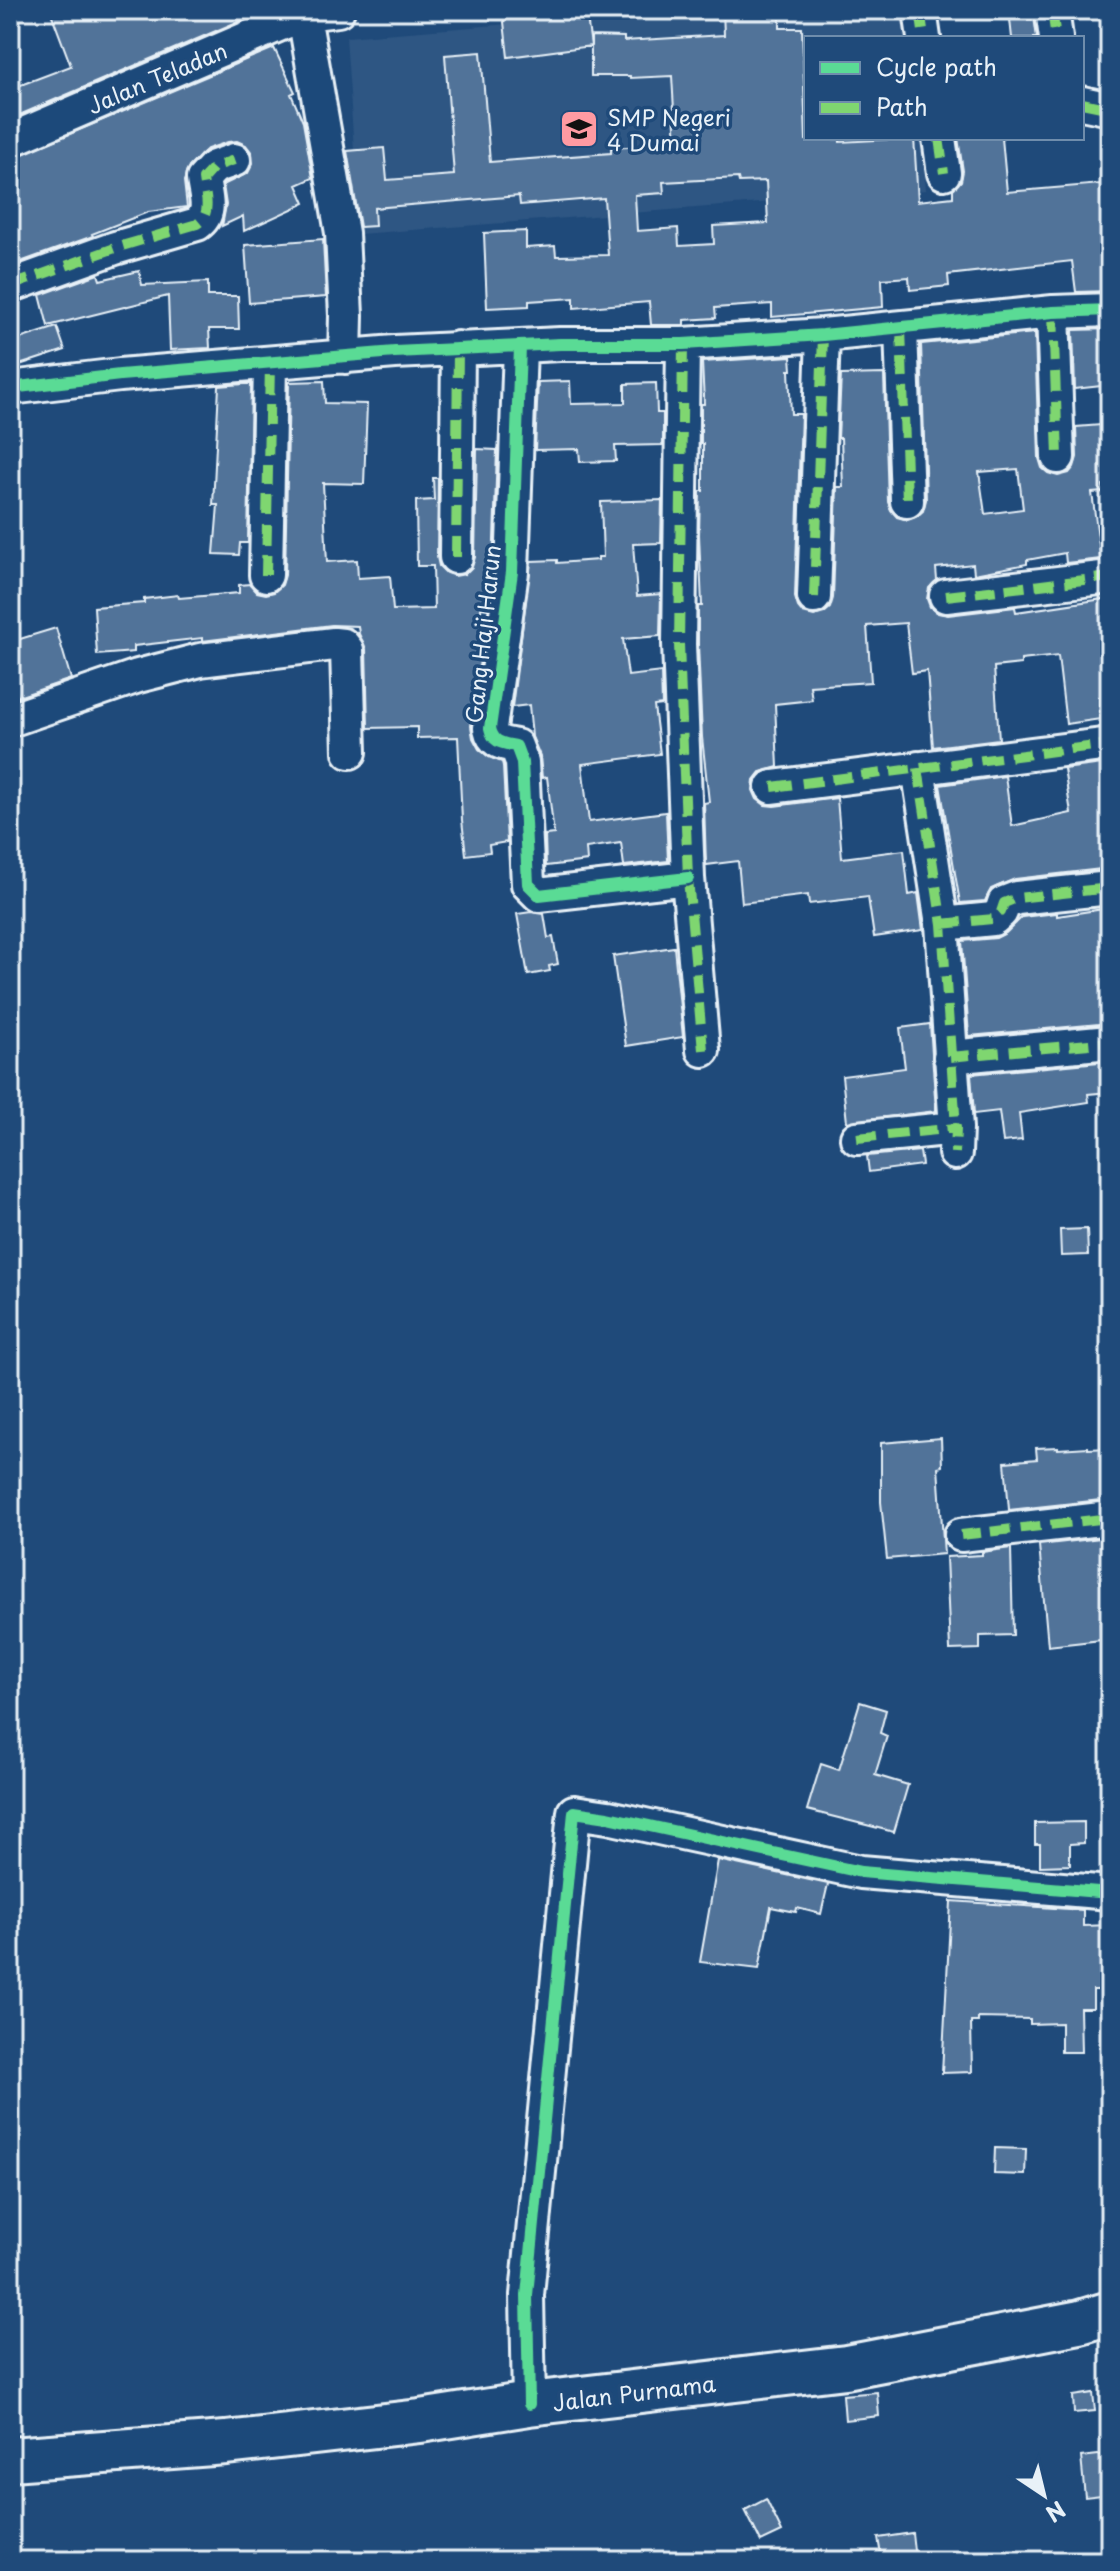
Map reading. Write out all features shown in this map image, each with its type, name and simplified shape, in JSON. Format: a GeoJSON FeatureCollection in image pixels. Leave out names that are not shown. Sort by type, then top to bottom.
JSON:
{"type":"FeatureCollection","features":[{"type":"Feature","properties":{"kind":"main road","name":"Jalan Purnama"},"geometry":{"type":"LineString","coordinates":[[10,2459],[226,2443],[846,2367],[1080,2322],[1110,2313]]}},
{"type":"Feature","properties":{"kind":"street","name":"Jalan Teladan"},"geometry":{"type":"LineString","coordinates":[[10,140],[303,12],[338,10]]}},
{"type":"Feature","properties":{"kind":"street"},"geometry":{"type":"LineString","coordinates":[[920,10],[924,36]]}},
{"type":"Feature","properties":{"kind":"street"},"geometry":{"type":"LineString","coordinates":[[1052,10],[1056,36]]}},
{"type":"Feature","properties":{"kind":"street"},"geometry":{"type":"LineString","coordinates":[[303,12],[342,233],[345,357]]}},
{"type":"Feature","properties":{"kind":"street"},"geometry":{"type":"LineString","coordinates":[[1084,103],[1110,109]]}},
{"type":"Feature","properties":{"kind":"street"},"geometry":{"type":"LineString","coordinates":[[939,140],[944,173]]}},
{"type":"Feature","properties":{"kind":"street"},"geometry":{"type":"LineString","coordinates":[[10,286],[197,224],[208,211],[203,179],[207,172],[234,160]]}},
{"type":"Feature","properties":{"kind":"street"},"geometry":{"type":"LineString","coordinates":[[10,388],[120,375],[458,348],[683,344],[823,335],[1053,312],[1110,310]]}},
{"type":"Feature","properties":{"kind":"street"},"geometry":{"type":"LineString","coordinates":[[1053,312],[1058,457]]}},
{"type":"Feature","properties":{"kind":"street"},"geometry":{"type":"LineString","coordinates":[[901,328],[907,501]]}},
{"type":"Feature","properties":{"kind":"street"},"geometry":{"type":"LineString","coordinates":[[814,597],[823,335]]}},
{"type":"Feature","properties":{"kind":"street"},"geometry":{"type":"LineString","coordinates":[[683,344],[679,644],[688,878],[703,1050]]}},
{"type":"Feature","properties":{"kind":"street","name":"Gang Haji Harun"},"geometry":{"type":"LineString","coordinates":[[520,347],[512,572],[490,728],[491,736],[497,742],[516,746],[522,762],[528,884],[539,895],[688,878]]}},
{"type":"Feature","properties":{"kind":"street"},"geometry":{"type":"LineString","coordinates":[[456,557],[458,348]]}},
{"type":"Feature","properties":{"kind":"street"},"geometry":{"type":"LineString","coordinates":[[266,575],[270,363]]}},
{"type":"Feature","properties":{"kind":"street"},"geometry":{"type":"LineString","coordinates":[[946,596],[1110,577]]}},
{"type":"Feature","properties":{"kind":"street"},"geometry":{"type":"LineString","coordinates":[[10,720],[138,676],[200,660],[334,644],[343,645],[347,650],[350,752]]}},
{"type":"Feature","properties":{"kind":"street"},"geometry":{"type":"LineString","coordinates":[[772,787],[1110,744]]}},
{"type":"Feature","properties":{"kind":"street"},"geometry":{"type":"LineString","coordinates":[[857,1138],[956,1140],[942,924],[918,768]]}},
{"type":"Feature","properties":{"kind":"street"},"geometry":{"type":"LineString","coordinates":[[942,924],[993,919],[1001,912],[1004,903],[1017,898],[1110,888]]}},
{"type":"Feature","properties":{"kind":"street"},"geometry":{"type":"LineString","coordinates":[[950,1057],[1110,1042]]}},
{"type":"Feature","properties":{"kind":"street"},"geometry":{"type":"LineString","coordinates":[[961,1535],[1110,1518]]}},
{"type":"Feature","properties":{"kind":"street"},"geometry":{"type":"LineString","coordinates":[[529,2404],[527,2295],[574,1812],[861,1872],[1110,1893]]}},
{"type":"Feature","properties":{"kind":"shaded area","name":"SMP Negeri 4 Dumai"},"geometry":{"type":"Polygon","coordinates":[[[688,10],[913,10],[915,36],[804,36],[804,140],[922,140],[926,190],[360,234],[346,37],[688,10]]]}},
{"type":"Feature","properties":{"kind":"building"},"geometry":{"type":"Polygon","coordinates":[[[50,10],[256,10],[258,13],[10,119],[10,89],[71,66],[50,10]]]}},
{"type":"Feature","properties":{"kind":"building"},"geometry":{"type":"Polygon","coordinates":[[[586,10],[591,46],[508,57],[503,13],[586,10]]]}},
{"type":"Feature","properties":{"kind":"building"},"geometry":{"type":"Polygon","coordinates":[[[723,10],[780,10],[780,28],[802,28],[804,140],[914,140],[918,201],[953,197],[953,189],[961,181],[963,171],[958,140],[1002,140],[1007,192],[1101,184],[1110,291],[1076,292],[1072,261],[948,275],[949,286],[910,290],[909,277],[882,279],[883,307],[772,317],[772,304],[715,308],[716,318],[684,320],[684,325],[651,325],[649,302],[574,308],[574,298],[529,301],[529,306],[487,308],[484,233],[526,231],[526,248],[555,246],[556,256],[608,255],[604,198],[520,205],[519,196],[374,208],[375,226],[360,227],[347,151],[384,148],[387,180],[454,175],[445,55],[481,52],[490,162],[611,153],[611,148],[676,144],[672,76],[591,76],[591,36],[624,37],[624,41],[724,35],[723,10]],[[738,178],[663,182],[664,193],[635,195],[637,231],[678,228],[679,246],[714,244],[713,226],[768,223],[766,181],[739,182],[738,178]]]}},
{"type":"Feature","properties":{"kind":"building"},"geometry":{"type":"Polygon","coordinates":[[[1009,10],[1033,10],[1037,36],[1012,36],[1009,10]]]}},
{"type":"Feature","properties":{"kind":"building"},"geometry":{"type":"Polygon","coordinates":[[[274,48],[295,92],[291,94],[303,122],[313,178],[297,185],[305,203],[244,231],[243,216],[222,226],[226,205],[223,185],[248,173],[253,163],[252,153],[246,145],[237,141],[228,142],[207,149],[189,167],[184,181],[187,207],[148,212],[12,265],[10,159],[274,48]]]}},
{"type":"Feature","properties":{"kind":"building"},"geometry":{"type":"Polygon","coordinates":[[[323,239],[326,297],[249,303],[245,245],[323,239]]]}},
{"type":"Feature","properties":{"kind":"building"},"geometry":{"type":"Polygon","coordinates":[[[139,271],[142,285],[208,282],[208,296],[238,296],[239,329],[209,329],[210,348],[170,350],[168,296],[48,326],[40,295],[98,274],[100,280],[139,271]]]}},
{"type":"Feature","properties":{"kind":"building"},"geometry":{"type":"Polygon","coordinates":[[[57,327],[65,350],[10,368],[10,342],[57,327]]]}},
{"type":"Feature","properties":{"kind":"building"},"geometry":{"type":"Polygon","coordinates":[[[1110,329],[1110,385],[1075,389],[1073,330],[1110,329]]]}},
{"type":"Feature","properties":{"kind":"building"},"geometry":{"type":"Polygon","coordinates":[[[1035,333],[1039,458],[1042,468],[1048,473],[1058,476],[1069,473],[1074,467],[1077,457],[1076,427],[1101,425],[1104,457],[1110,456],[1110,484],[1103,485],[1104,492],[1092,493],[1101,559],[1066,563],[1065,553],[974,574],[973,564],[936,568],[937,580],[929,588],[927,599],[930,607],[948,615],[1015,607],[1016,612],[1110,598],[1110,649],[1103,650],[1109,695],[1099,697],[1101,719],[1066,724],[1058,656],[994,667],[999,739],[933,747],[927,671],[912,673],[906,623],[867,626],[871,682],[810,686],[812,700],[775,704],[778,767],[760,772],[754,780],[753,790],[757,799],[765,805],[774,806],[837,798],[842,858],[904,850],[909,895],[918,893],[923,930],[874,937],[868,897],[809,904],[808,895],[742,903],[738,861],[706,865],[704,803],[709,802],[702,737],[698,644],[698,606],[702,606],[699,535],[700,491],[703,491],[702,362],[791,356],[791,414],[801,414],[795,597],[803,613],[814,616],[830,608],[833,598],[837,487],[843,487],[841,438],[838,438],[841,375],[884,374],[888,502],[897,517],[908,520],[916,517],[923,511],[926,500],[921,344],[1035,333]],[[1018,469],[979,472],[985,514],[1023,509],[1018,469]]]}},
{"type":"Feature","properties":{"kind":"building"},"geometry":{"type":"Polygon","coordinates":[[[324,381],[325,403],[367,404],[364,484],[323,483],[327,562],[357,560],[358,578],[390,576],[393,610],[434,609],[433,566],[417,566],[416,501],[434,500],[433,478],[438,478],[439,566],[455,576],[465,574],[472,567],[475,557],[477,449],[497,450],[493,570],[488,609],[481,608],[482,645],[471,726],[479,749],[502,762],[503,766],[507,842],[489,845],[490,852],[466,855],[458,737],[417,738],[417,727],[368,728],[366,649],[358,626],[332,625],[202,641],[202,638],[134,646],[134,652],[97,655],[94,607],[144,603],[144,599],[178,595],[179,598],[239,593],[239,585],[250,584],[257,592],[266,594],[282,585],[285,575],[289,382],[324,381]]]}},
{"type":"Feature","properties":{"kind":"building"},"geometry":{"type":"Polygon","coordinates":[[[570,381],[571,404],[625,403],[625,384],[656,383],[657,413],[663,413],[663,445],[615,446],[616,461],[580,462],[579,449],[535,450],[538,382],[570,381]]]}},
{"type":"Feature","properties":{"kind":"building"},"geometry":{"type":"Polygon","coordinates":[[[251,384],[248,543],[240,543],[239,555],[214,554],[218,505],[213,505],[219,386],[251,384]]]}},
{"type":"Feature","properties":{"kind":"building"},"geometry":{"type":"Polygon","coordinates":[[[662,500],[661,543],[633,544],[637,596],[661,594],[660,636],[623,639],[628,676],[661,672],[662,705],[654,706],[660,754],[582,764],[589,822],[666,812],[668,861],[624,866],[621,843],[586,848],[587,861],[546,866],[545,835],[554,834],[547,777],[542,778],[540,756],[532,737],[529,705],[512,707],[531,561],[598,560],[598,557],[603,557],[601,502],[662,500]]]}},
{"type":"Feature","properties":{"kind":"building"},"geometry":{"type":"Polygon","coordinates":[[[56,628],[71,679],[18,697],[10,672],[10,642],[56,628]]]}},
{"type":"Feature","properties":{"kind":"building"},"geometry":{"type":"Polygon","coordinates":[[[1110,763],[1110,868],[1015,879],[991,889],[985,901],[960,903],[940,785],[1005,776],[1012,826],[1071,813],[1064,769],[1110,763]]]}},
{"type":"Feature","properties":{"kind":"building"},"geometry":{"type":"Polygon","coordinates":[[[1110,908],[1110,1023],[969,1036],[962,941],[996,938],[1022,917],[1057,913],[1057,916],[1110,908]]]}},
{"type":"Feature","properties":{"kind":"building"},"geometry":{"type":"Polygon","coordinates":[[[517,914],[544,914],[548,938],[553,937],[558,964],[549,966],[550,971],[528,975],[517,914]]]}},
{"type":"Feature","properties":{"kind":"building"},"geometry":{"type":"Polygon","coordinates":[[[674,947],[683,1037],[626,1046],[613,956],[674,947]]]}},
{"type":"Feature","properties":{"kind":"building"},"geometry":{"type":"Polygon","coordinates":[[[930,1024],[936,1111],[847,1122],[842,1076],[905,1068],[900,1028],[930,1024]]]}},
{"type":"Feature","properties":{"kind":"building"},"geometry":{"type":"Polygon","coordinates":[[[1110,1061],[1110,1092],[1088,1094],[1089,1102],[1019,1113],[1022,1140],[1003,1142],[999,1111],[974,1114],[971,1074],[1110,1061]]]}},
{"type":"Feature","properties":{"kind":"building"},"geometry":{"type":"Polygon","coordinates":[[[920,1151],[922,1165],[869,1172],[867,1156],[920,1151]]]}},
{"type":"Feature","properties":{"kind":"building"},"geometry":{"type":"Polygon","coordinates":[[[1087,1229],[1088,1255],[1061,1256],[1060,1230],[1087,1229]]]}},
{"type":"Feature","properties":{"kind":"building"},"geometry":{"type":"Polygon","coordinates":[[[941,1438],[942,1466],[938,1467],[944,1554],[887,1559],[881,1502],[881,1443],[941,1438]]]}},
{"type":"Feature","properties":{"kind":"building"},"geometry":{"type":"Polygon","coordinates":[[[1036,1448],[1110,1448],[1110,1499],[1009,1510],[1005,1462],[1037,1459],[1036,1448]]]}},
{"type":"Feature","properties":{"kind":"building"},"geometry":{"type":"Polygon","coordinates":[[[1110,1537],[1110,1624],[1100,1624],[1101,1640],[1048,1646],[1039,1545],[1110,1537]]]}},
{"type":"Feature","properties":{"kind":"building"},"geometry":{"type":"Polygon","coordinates":[[[1011,1548],[1013,1635],[980,1636],[980,1649],[950,1650],[946,1557],[982,1555],[982,1552],[1011,1548]]]}},
{"type":"Feature","properties":{"kind":"building"},"geometry":{"type":"Polygon","coordinates":[[[860,1702],[886,1710],[880,1733],[887,1736],[875,1775],[908,1785],[894,1832],[807,1810],[821,1764],[839,1770],[860,1702]]]}},
{"type":"Feature","properties":{"kind":"building"},"geometry":{"type":"Polygon","coordinates":[[[1084,1822],[1084,1843],[1070,1844],[1070,1865],[1040,1866],[1040,1844],[1035,1844],[1035,1823],[1084,1822]]]}},
{"type":"Feature","properties":{"kind":"building"},"geometry":{"type":"Polygon","coordinates":[[[718,1860],[828,1884],[821,1914],[797,1908],[796,1912],[771,1907],[759,1969],[700,1962],[718,1860]]]}},
{"type":"Feature","properties":{"kind":"building"},"geometry":{"type":"Polygon","coordinates":[[[951,1901],[1083,1910],[1083,1926],[1110,1925],[1110,1990],[1093,1990],[1093,2008],[1080,2008],[1081,2052],[1061,2052],[1061,2023],[1030,2024],[1030,2019],[978,2018],[978,2022],[971,2022],[972,2072],[942,2073],[951,1901]]]}},
{"type":"Feature","properties":{"kind":"building"},"geometry":{"type":"Polygon","coordinates":[[[995,2148],[1026,2149],[1025,2175],[994,2174],[995,2148]]]}},
{"type":"Feature","properties":{"kind":"building"},"geometry":{"type":"Polygon","coordinates":[[[877,2392],[879,2416],[845,2420],[843,2395],[877,2392]]]}},
{"type":"Feature","properties":{"kind":"building"},"geometry":{"type":"Polygon","coordinates":[[[1093,2393],[1095,2411],[1074,2413],[1073,2396],[1093,2393]]]}},
{"type":"Feature","properties":{"kind":"building"},"geometry":{"type":"Polygon","coordinates":[[[1107,2454],[1110,2494],[1085,2497],[1081,2457],[1107,2454]]]}},
{"type":"Feature","properties":{"kind":"building"},"geometry":{"type":"Polygon","coordinates":[[[766,2499],[782,2532],[761,2542],[745,2510],[766,2499]]]}},
{"type":"Feature","properties":{"kind":"building"},"geometry":{"type":"Polygon","coordinates":[[[912,2533],[915,2559],[882,2561],[878,2538],[912,2533]]]}},
{"type":"Feature","properties":{"kind":"marked path"},"geometry":{"type":"LineString","coordinates":[[920,10],[924,36]]}},
{"type":"Feature","properties":{"kind":"marked path"},"geometry":{"type":"LineString","coordinates":[[1052,10],[1056,36]]}},
{"type":"Feature","properties":{"kind":"marked path"},"geometry":{"type":"LineString","coordinates":[[1084,103],[1110,109]]}},
{"type":"Feature","properties":{"kind":"marked path"},"geometry":{"type":"LineString","coordinates":[[939,140],[944,173]]}},
{"type":"Feature","properties":{"kind":"marked path"},"geometry":{"type":"LineString","coordinates":[[10,286],[115,248],[197,224],[206,209],[203,179],[214,167],[234,160]]}},
{"type":"Feature","properties":{"kind":"marked path"},"geometry":{"type":"LineString","coordinates":[[1053,312],[1058,457]]}},
{"type":"Feature","properties":{"kind":"marked path"},"geometry":{"type":"LineString","coordinates":[[901,328],[907,501]]}},
{"type":"Feature","properties":{"kind":"marked path"},"geometry":{"type":"LineString","coordinates":[[814,597],[823,335]]}},
{"type":"Feature","properties":{"kind":"marked path"},"geometry":{"type":"LineString","coordinates":[[683,344],[679,644],[688,878],[703,1050]]}},
{"type":"Feature","properties":{"kind":"marked path"},"geometry":{"type":"LineString","coordinates":[[456,557],[458,348]]}},
{"type":"Feature","properties":{"kind":"marked path"},"geometry":{"type":"LineString","coordinates":[[266,575],[270,363]]}},
{"type":"Feature","properties":{"kind":"marked path"},"geometry":{"type":"LineString","coordinates":[[946,596],[1110,577]]}},
{"type":"Feature","properties":{"kind":"marked path"},"geometry":{"type":"LineString","coordinates":[[772,787],[1110,744]]}},
{"type":"Feature","properties":{"kind":"marked path"},"geometry":{"type":"LineString","coordinates":[[918,768],[942,924],[956,1128]]}},
{"type":"Feature","properties":{"kind":"marked path"},"geometry":{"type":"LineString","coordinates":[[942,924],[993,919],[1001,912],[1004,903],[1017,898],[1110,888]]}},
{"type":"Feature","properties":{"kind":"marked path"},"geometry":{"type":"LineString","coordinates":[[950,1057],[1110,1042]]}},
{"type":"Feature","properties":{"kind":"marked path"},"geometry":{"type":"LineString","coordinates":[[857,1138],[956,1128],[955,1153]]}},
{"type":"Feature","properties":{"kind":"marked path"},"geometry":{"type":"LineString","coordinates":[[961,1535],[1110,1518]]}},
{"type":"Feature","properties":{"kind":"cycle path"},"geometry":{"type":"LineString","coordinates":[[10,388],[120,375],[395,352],[560,344],[683,344],[823,335],[1053,312],[1110,310]]}},
{"type":"Feature","properties":{"kind":"cycle path"},"geometry":{"type":"LineString","coordinates":[[520,347],[512,572],[490,728],[496,739],[516,746],[522,762],[528,884],[539,895],[688,878]]}},
{"type":"Feature","properties":{"kind":"cycle path"},"geometry":{"type":"LineString","coordinates":[[529,2404],[527,2295],[574,1812],[861,1872],[1110,1893]]}},
{"type":"Feature","properties":{"kind":"place","name":"SMP Negeri 4 Dumai"},"geometry":{"type":"Point","coordinates":[579,129]}}]}
